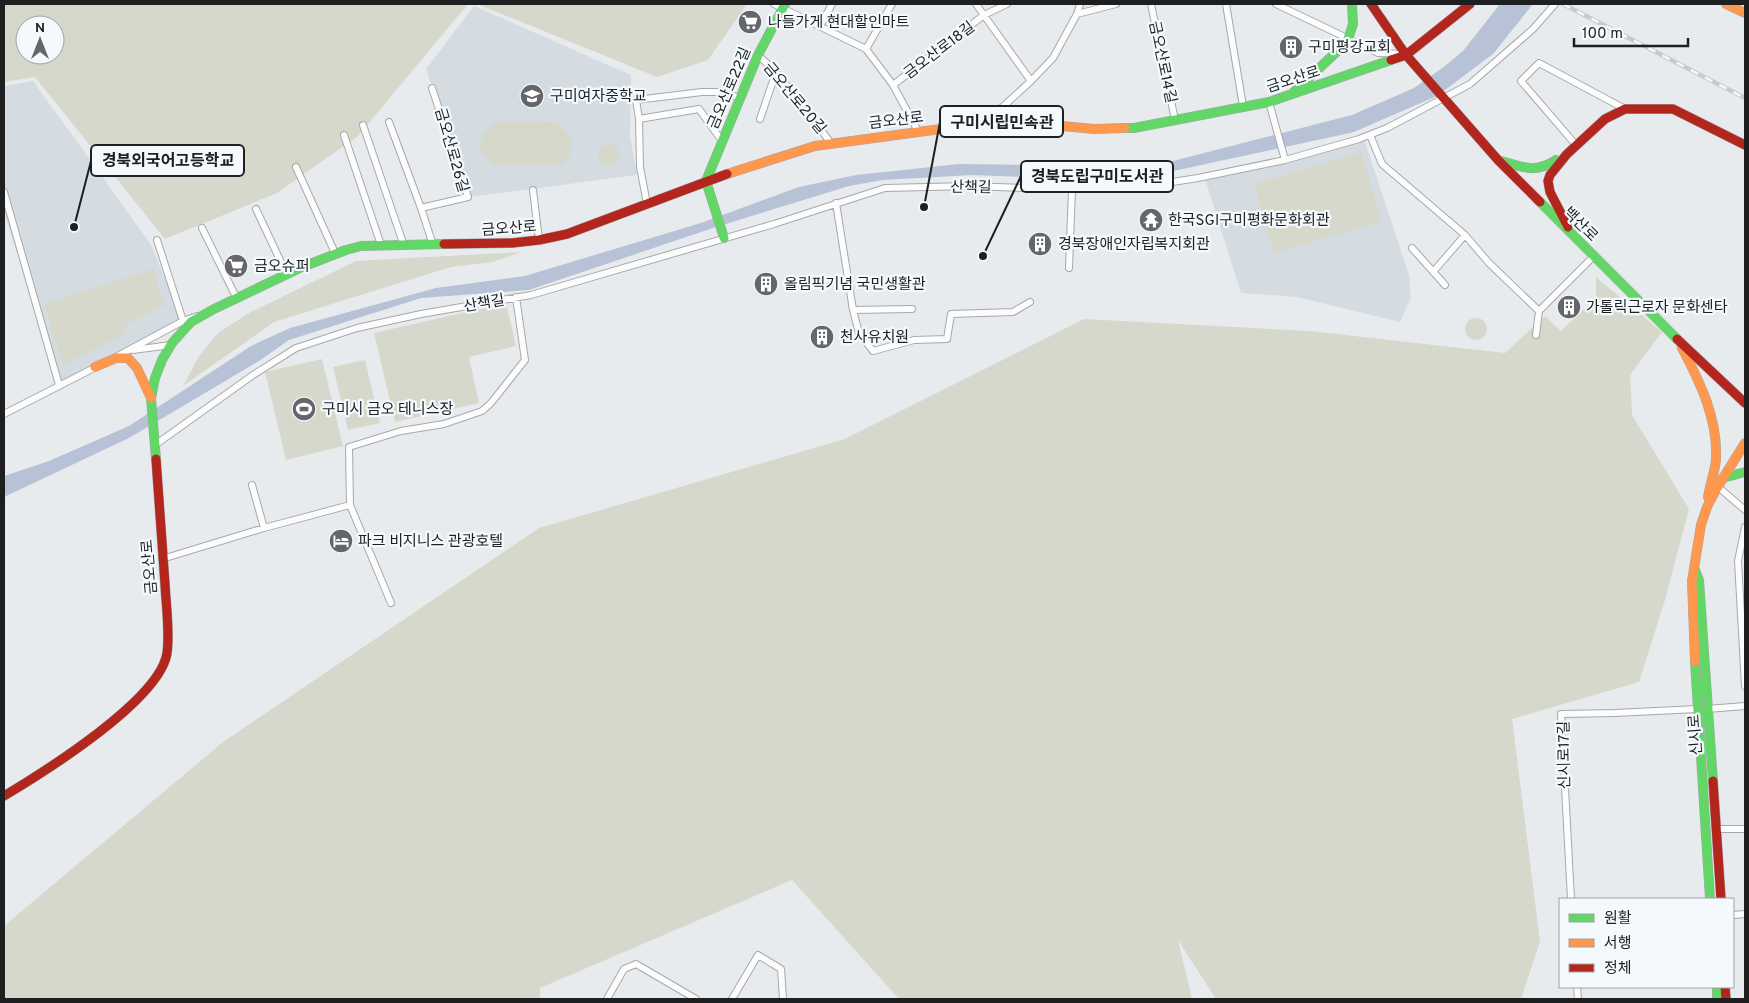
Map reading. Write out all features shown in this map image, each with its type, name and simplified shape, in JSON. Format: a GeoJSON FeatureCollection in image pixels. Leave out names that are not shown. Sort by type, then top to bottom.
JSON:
{"type":"FeatureCollection","features":[{"type":"Feature","properties":{"kind":"street"},"geometry":{"type":"LineString","coordinates":[[820,26],[832,4]]}},
{"type":"Feature","properties":{"kind":"street"},"geometry":{"type":"LineString","coordinates":[[866,49],[892,4]]}},
{"type":"Feature","properties":{"kind":"street"},"geometry":{"type":"LineString","coordinates":[[976,4],[1031,81]]}},
{"type":"Feature","properties":{"kind":"street","name":"금오산로18길"},"geometry":{"type":"LineString","coordinates":[[893,84],[984,14],[1007,4]]}},
{"type":"Feature","properties":{"kind":"street"},"geometry":{"type":"LineString","coordinates":[[985,123],[1053,58],[1077,14],[1080,4]]}},
{"type":"Feature","properties":{"kind":"street"},"geometry":{"type":"LineString","coordinates":[[1077,14],[1116,4]]}},
{"type":"Feature","properties":{"kind":"street","name":"금오산로14길"},"geometry":{"type":"LineString","coordinates":[[1151,4],[1175,120]]}},
{"type":"Feature","properties":{"kind":"street"},"geometry":{"type":"LineString","coordinates":[[1226,4],[1243,106]]}},
{"type":"Feature","properties":{"kind":"street"},"geometry":{"type":"LineString","coordinates":[[1276,4],[1378,53],[1406,55]]}},
{"type":"Feature","properties":{"kind":"street"},"geometry":{"type":"LineString","coordinates":[[1291,95],[1348,40],[1353,24],[1352,4]]}},
{"type":"Feature","properties":{"kind":"street","name":"백산로"},"geometry":{"type":"LineString","coordinates":[[1371,4],[1406,55],[1498,160],[1677,339],[1745,404]]}},
{"type":"Feature","properties":{"kind":"street","name":"금오산로"},"geometry":{"type":"LineString","coordinates":[[4,796],[49,769],[112,722],[153,683],[167,654],[167,614],[151,398],[158,368],[172,344],[192,322],[216,308],[335,253],[360,246],[512,243],[568,234],[706,181],[815,146],[985,123],[1052,124],[1110,129],[1134,128],[1269,102],[1406,55],[1470,4]]}},
{"type":"Feature","properties":{"kind":"street","name":"산책길"},"geometry":{"type":"LineString","coordinates":[[155,445],[253,375],[296,348],[357,328],[540,292],[774,224],[885,188],[969,186],[1072,189],[1140,187],[1198,178],[1286,160],[1370,135],[1470,84],[1533,29],[1555,4]]}},
{"type":"Feature","properties":{"kind":"street"},"geometry":{"type":"LineString","coordinates":[[1726,4],[1745,13]]}},
{"type":"Feature","properties":{"kind":"street","name":"금오산로18길"},"geometry":{"type":"LineString","coordinates":[[780,5],[866,49],[893,84],[918,131]]}},
{"type":"Feature","properties":{"kind":"street","name":"금오산로22길"},"geometry":{"type":"LineString","coordinates":[[706,181],[739,98],[780,5]]}},
{"type":"Feature","properties":{"kind":"street","name":"금오산로20길"},"geometry":{"type":"LineString","coordinates":[[758,55],[776,72],[831,143]]}},
{"type":"Feature","properties":{"kind":"street"},"geometry":{"type":"LineString","coordinates":[[1576,145],[1521,80],[1539,63],[1625,109]]}},
{"type":"Feature","properties":{"kind":"street"},"geometry":{"type":"LineString","coordinates":[[760,119],[776,72]]}},
{"type":"Feature","properties":{"kind":"street","name":"금오산로26길"},"geometry":{"type":"LineString","coordinates":[[421,208],[468,197],[432,88]]}},
{"type":"Feature","properties":{"kind":"street"},"geometry":{"type":"LineString","coordinates":[[647,204],[640,167],[639,119],[636,100],[702,92],[724,92],[739,98]]}},
{"type":"Feature","properties":{"kind":"street"},"geometry":{"type":"LineString","coordinates":[[1269,102],[1286,160]]}},
{"type":"Feature","properties":{"kind":"street"},"geometry":{"type":"LineString","coordinates":[[1573,236],[1550,192],[1548,181],[1555,166],[1605,119],[1625,109],[1673,109],[1745,144]]}},
{"type":"Feature","properties":{"kind":"street"},"geometry":{"type":"LineString","coordinates":[[639,119],[699,110],[722,141]]}},
{"type":"Feature","properties":{"kind":"street"},"geometry":{"type":"LineString","coordinates":[[389,122],[433,245]]}},
{"type":"Feature","properties":{"kind":"street"},"geometry":{"type":"LineString","coordinates":[[364,125],[404,246]]}},
{"type":"Feature","properties":{"kind":"street"},"geometry":{"type":"LineString","coordinates":[[344,135],[381,245]]}},
{"type":"Feature","properties":{"kind":"street"},"geometry":{"type":"LineString","coordinates":[[1370,135],[1382,164],[1465,235],[1489,263],[1539,312]]}},
{"type":"Feature","properties":{"kind":"street"},"geometry":{"type":"LineString","coordinates":[[1498,160],[1530,169],[1542,169],[1576,145]]}},
{"type":"Feature","properties":{"kind":"street"},"geometry":{"type":"LineString","coordinates":[[296,167],[335,253]]}},
{"type":"Feature","properties":{"kind":"street"},"geometry":{"type":"LineString","coordinates":[[706,181],[724,238]]}},
{"type":"Feature","properties":{"kind":"street"},"geometry":{"type":"LineString","coordinates":[[1069,268],[1072,189]]}},
{"type":"Feature","properties":{"kind":"street"},"geometry":{"type":"LineString","coordinates":[[533,190],[539,240]]}},
{"type":"Feature","properties":{"kind":"street"},"geometry":{"type":"LineString","coordinates":[[4,192],[59,385]]}},
{"type":"Feature","properties":{"kind":"street"},"geometry":{"type":"LineString","coordinates":[[836,203],[853,310],[859,333],[873,351],[914,340],[947,339],[951,314],[1012,312],[1030,302]]}},
{"type":"Feature","properties":{"kind":"street"},"geometry":{"type":"LineString","coordinates":[[256,209],[287,275]]}},
{"type":"Feature","properties":{"kind":"street"},"geometry":{"type":"LineString","coordinates":[[202,228],[237,299]]}},
{"type":"Feature","properties":{"kind":"street"},"geometry":{"type":"LineString","coordinates":[[1433,272],[1465,235]]}},
{"type":"Feature","properties":{"kind":"street"},"geometry":{"type":"LineString","coordinates":[[157,240],[183,321]]}},
{"type":"Feature","properties":{"kind":"street"},"geometry":{"type":"LineString","coordinates":[[1412,248],[1445,285]]}},
{"type":"Feature","properties":{"kind":"street"},"geometry":{"type":"LineString","coordinates":[[1536,335],[1539,312],[1594,256]]}},
{"type":"Feature","properties":{"kind":"street"},"geometry":{"type":"LineString","coordinates":[[391,603],[350,505],[349,447],[401,431],[444,424],[482,411],[491,403],[525,360],[516,297]]}},
{"type":"Feature","properties":{"kind":"street"},"geometry":{"type":"LineString","coordinates":[[4,414],[183,321],[216,308]]}},
{"type":"Feature","properties":{"kind":"street"},"geometry":{"type":"LineString","coordinates":[[853,310],[912,309]]}},
{"type":"Feature","properties":{"kind":"street"},"geometry":{"type":"LineString","coordinates":[[1677,339],[1697,376],[1713,426],[1716,461],[1703,516]]}},
{"type":"Feature","properties":{"kind":"street"},"geometry":{"type":"LineString","coordinates":[[117,356],[143,348],[172,344]]}},
{"type":"Feature","properties":{"kind":"street"},"geometry":{"type":"LineString","coordinates":[[95,367],[116,358],[128,358],[137,368],[151,398]]}},
{"type":"Feature","properties":{"kind":"street","name":"신시로"},"geometry":{"type":"LineString","coordinates":[[1710,898],[1702,709],[1692,581],[1703,516],[1717,486],[1745,443]]}},
{"type":"Feature","properties":{"kind":"street"},"geometry":{"type":"LineString","coordinates":[[1723,478],[1745,472]]}},
{"type":"Feature","properties":{"kind":"street"},"geometry":{"type":"LineString","coordinates":[[252,485],[264,528]]}},
{"type":"Feature","properties":{"kind":"street"},"geometry":{"type":"LineString","coordinates":[[1717,486],[1745,510]]}},
{"type":"Feature","properties":{"kind":"street"},"geometry":{"type":"LineString","coordinates":[[162,559],[264,528],[350,505]]}},
{"type":"Feature","properties":{"kind":"street"},"geometry":{"type":"LineString","coordinates":[[1745,527],[1738,561],[1745,686]]}},
{"type":"Feature","properties":{"kind":"street"},"geometry":{"type":"LineString","coordinates":[[1702,709],[1745,706]]}},
{"type":"Feature","properties":{"kind":"street","name":"신시로"},"geometry":{"type":"LineString","coordinates":[[1702,709],[1716,830],[1721,898]]}},
{"type":"Feature","properties":{"kind":"street","name":"신시로17길"},"geometry":{"type":"LineString","coordinates":[[1570,898],[1561,714],[1702,709]]}},
{"type":"Feature","properties":{"kind":"street"},"geometry":{"type":"LineString","coordinates":[[1716,830],[1745,829]]}},
{"type":"Feature","properties":{"kind":"street"},"geometry":{"type":"LineString","coordinates":[[732,999],[758,954],[781,969],[783,999]]}},
{"type":"Feature","properties":{"kind":"street"},"geometry":{"type":"LineString","coordinates":[[607,999],[624,969],[636,964],[696,999]]}},
{"type":"Feature","properties":{"kind":"shaded area"},"geometry":{"type":"Polygon","coordinates":[[[4,4],[468,4],[358,136],[277,193],[165,239],[35,77],[4,82],[4,4]]]}},
{"type":"Feature","properties":{"kind":"shaded area"},"geometry":{"type":"Polygon","coordinates":[[[477,4],[747,4],[708,60],[657,77],[477,4]]]}},
{"type":"Feature","properties":{"kind":"shaded area","name":"구미여자중학교"},"geometry":{"type":"Polygon","coordinates":[[[474,6],[631,75],[630,136],[637,175],[469,197],[426,69],[474,6]]]}},
{"type":"Feature","properties":{"kind":"shaded area"},"geometry":{"type":"Polygon","coordinates":[[[33,81],[150,243],[183,321],[59,385],[4,212],[4,86],[33,81]]]}},
{"type":"Feature","properties":{"kind":"shaded area"},"geometry":{"type":"Polygon","coordinates":[[[499,121],[555,122],[569,136],[572,146],[570,156],[560,165],[495,165],[487,160],[483,154],[480,142],[487,131],[499,121]]]}},
{"type":"Feature","properties":{"kind":"shaded area"},"geometry":{"type":"Polygon","coordinates":[[[1364,139],[1409,275],[1411,298],[1400,322],[1297,297],[1241,293],[1205,179],[1364,139]]]}},
{"type":"Feature","properties":{"kind":"shaded area"},"geometry":{"type":"Polygon","coordinates":[[[609,144],[617,147],[620,155],[617,163],[609,166],[601,163],[598,155],[601,147],[609,144]]]}},
{"type":"Feature","properties":{"kind":"shaded area"},"geometry":{"type":"Polygon","coordinates":[[[1361,152],[1382,222],[1274,253],[1254,184],[1361,152]]]}},
{"type":"Feature","properties":{"kind":"shaded area"},"geometry":{"type":"Polygon","coordinates":[[[521,252],[493,262],[451,267],[274,322],[183,386],[199,356],[219,332],[251,312],[356,261],[521,252]]]}},
{"type":"Feature","properties":{"kind":"shaded area"},"geometry":{"type":"Polygon","coordinates":[[[153,269],[165,305],[128,324],[124,334],[63,365],[44,304],[153,269]]]}},
{"type":"Feature","properties":{"kind":"shaded area"},"geometry":{"type":"Polygon","coordinates":[[[1596,277],[1662,332],[1630,375],[1632,415],[1689,509],[1665,600],[1639,682],[1512,719],[1540,942],[1521,999],[1216,999],[1178,940],[1192,999],[899,999],[792,880],[540,988],[540,999],[4,999],[4,926],[223,742],[539,528],[845,439],[1084,319],[1310,331],[1505,353],[1545,316],[1561,331],[1596,298],[1596,277]]]}},
{"type":"Feature","properties":{"kind":"shaded area"},"geometry":{"type":"Polygon","coordinates":[[[506,303],[516,346],[469,357],[479,403],[395,422],[374,333],[506,303]]]}},
{"type":"Feature","properties":{"kind":"shaded area"},"geometry":{"type":"Polygon","coordinates":[[[1476,318],[1484,321],[1487,329],[1484,337],[1476,340],[1468,337],[1465,329],[1468,321],[1476,318]]]}},
{"type":"Feature","properties":{"kind":"shaded area","name":"구미시 금오 테니스장"},"geometry":{"type":"Polygon","coordinates":[[[322,359],[343,446],[286,460],[265,372],[322,359]]]}},
{"type":"Feature","properties":{"kind":"shaded area"},"geometry":{"type":"Polygon","coordinates":[[[365,360],[380,423],[348,430],[333,367],[365,360]]]}},
{"type":"Feature","properties":{"kind":"water"},"geometry":{"type":"Polygon","coordinates":[[[1500,4],[1533,4],[1493,54],[1437,96],[1354,132],[1141,178],[1075,179],[972,175],[883,180],[849,186],[716,227],[529,290],[421,298],[289,340],[259,361],[129,438],[4,497],[4,476],[49,461],[129,426],[251,346],[290,328],[436,288],[525,276],[701,223],[799,187],[856,175],[959,164],[1121,166],[1173,161],[1352,115],[1414,88],[1445,66],[1463,51],[1500,4]]]}},
{"type":"Feature","properties":{"kind":"railway"},"geometry":{"type":"LineString","coordinates":[[1563,4],[1745,98]]}},
{"type":"Feature","properties":{"kind":"traffic: fast"},"geometry":{"type":"LineString","coordinates":[[724,238],[706,181],[758,55],[785,4]]}},
{"type":"Feature","properties":{"kind":"traffic: fast"},"geometry":{"type":"LineString","coordinates":[[1294,92],[1347,42],[1353,24],[1352,4]]}},
{"type":"Feature","properties":{"kind":"traffic: fast"},"geometry":{"type":"LineString","coordinates":[[1125,128],[1134,128],[1269,102],[1391,60]]}},
{"type":"Feature","properties":{"kind":"traffic: fast"},"geometry":{"type":"LineString","coordinates":[[1501,161],[1535,168],[1542,167],[1556,160]]}},
{"type":"Feature","properties":{"kind":"traffic: fast"},"geometry":{"type":"LineString","coordinates":[[1540,202],[1677,339]]}},
{"type":"Feature","properties":{"kind":"traffic: fast"},"geometry":{"type":"LineString","coordinates":[[156,459],[151,398],[155,378],[162,360],[172,343],[191,322],[302,267],[346,250],[361,246],[444,244]]}},
{"type":"Feature","properties":{"kind":"traffic: fast"},"geometry":{"type":"LineString","coordinates":[[1723,478],[1745,472]]}},
{"type":"Feature","properties":{"kind":"traffic: fast"},"geometry":{"type":"LineString","coordinates":[[1695,570],[1699,580],[1713,781]]}},
{"type":"Feature","properties":{"kind":"traffic: fast"},"geometry":{"type":"LineString","coordinates":[[1695,662],[1710,898]]}},
{"type":"Feature","properties":{"kind":"traffic: fast"},"geometry":{"type":"LineString","coordinates":[[1717,988],[1717,999]]}},
{"type":"Feature","properties":{"kind":"traffic: slow"},"geometry":{"type":"LineString","coordinates":[[1726,4],[1745,13]]}},
{"type":"Feature","properties":{"kind":"traffic: slow"},"geometry":{"type":"LineString","coordinates":[[727,174],[815,146],[985,123],[1051,125],[1094,129],[1125,128]]}},
{"type":"Feature","properties":{"kind":"traffic: slow"},"geometry":{"type":"LineString","coordinates":[[1682,348],[1701,388],[1711,415],[1714,430],[1716,459],[1708,497]]}},
{"type":"Feature","properties":{"kind":"traffic: slow"},"geometry":{"type":"LineString","coordinates":[[95,367],[116,358],[128,358],[137,368],[151,398]]}},
{"type":"Feature","properties":{"kind":"traffic: slow"},"geometry":{"type":"LineString","coordinates":[[1695,662],[1692,581],[1701,525],[1707,507],[1717,488],[1745,443]]}},
{"type":"Feature","properties":{"kind":"traffic: jam"},"geometry":{"type":"LineString","coordinates":[[1371,4],[1406,55],[1498,160],[1540,202]]}},
{"type":"Feature","properties":{"kind":"traffic: jam"},"geometry":{"type":"LineString","coordinates":[[1391,60],[1406,55],[1470,4]]}},
{"type":"Feature","properties":{"kind":"traffic: jam"},"geometry":{"type":"LineString","coordinates":[[1568,227],[1550,192],[1548,181],[1550,175],[1567,154],[1605,119],[1625,109],[1673,109],[1745,145]]}},
{"type":"Feature","properties":{"kind":"traffic: jam"},"geometry":{"type":"LineString","coordinates":[[444,244],[512,243],[567,234],[727,174]]}},
{"type":"Feature","properties":{"kind":"traffic: jam"},"geometry":{"type":"LineString","coordinates":[[1677,339],[1745,403]]}},
{"type":"Feature","properties":{"kind":"traffic: jam"},"geometry":{"type":"LineString","coordinates":[[4,796],[71,753],[98,733],[123,713],[144,692],[160,672],[167,653],[168,628],[156,459]]}},
{"type":"Feature","properties":{"kind":"traffic: jam"},"geometry":{"type":"LineString","coordinates":[[1713,781],[1721,898]]}},
{"type":"Feature","properties":{"kind":"traffic: jam"},"geometry":{"type":"LineString","coordinates":[[1725,988],[1726,999]]}},
{"type":"Feature","properties":{"kind":"place","name":"나들가게 현대할인마트"},"geometry":{"type":"Point","coordinates":[750,22]}},
{"type":"Feature","properties":{"kind":"place","name":"구미평강교회"},"geometry":{"type":"Point","coordinates":[1291,47]}},
{"type":"Feature","properties":{"kind":"place","name":"구미여자중학교"},"geometry":{"type":"Point","coordinates":[532,96]}},
{"type":"Feature","properties":{"kind":"place","name":"구미시립민속관"},"geometry":{"type":"Point","coordinates":[924,207]}},
{"type":"Feature","properties":{"kind":"place","name":"한국SGI구미평화문화회관"},"geometry":{"type":"Point","coordinates":[1151,220]}},
{"type":"Feature","properties":{"kind":"place","name":"경북외국어고등학교"},"geometry":{"type":"Point","coordinates":[74,227]}},
{"type":"Feature","properties":{"kind":"place","name":"경북장애인자립복지회관"},"geometry":{"type":"Point","coordinates":[1040,244]}},
{"type":"Feature","properties":{"kind":"place","name":"경북도립구미도서관"},"geometry":{"type":"Point","coordinates":[983,256]}},
{"type":"Feature","properties":{"kind":"place","name":"금오슈퍼"},"geometry":{"type":"Point","coordinates":[236,266]}},
{"type":"Feature","properties":{"kind":"place","name":"올림픽기념 국민생활관"},"geometry":{"type":"Point","coordinates":[766,284]}},
{"type":"Feature","properties":{"kind":"place","name":"가톨릭근로자 문화센타"},"geometry":{"type":"Point","coordinates":[1569,307]}},
{"type":"Feature","properties":{"kind":"place","name":"천사유치원"},"geometry":{"type":"Point","coordinates":[822,337]}},
{"type":"Feature","properties":{"kind":"place","name":"구미시 금오 테니스장"},"geometry":{"type":"Point","coordinates":[304,409]}},
{"type":"Feature","properties":{"kind":"place","name":"파크 비지니스 관광호텔"},"geometry":{"type":"Point","coordinates":[341,541]}}]}
